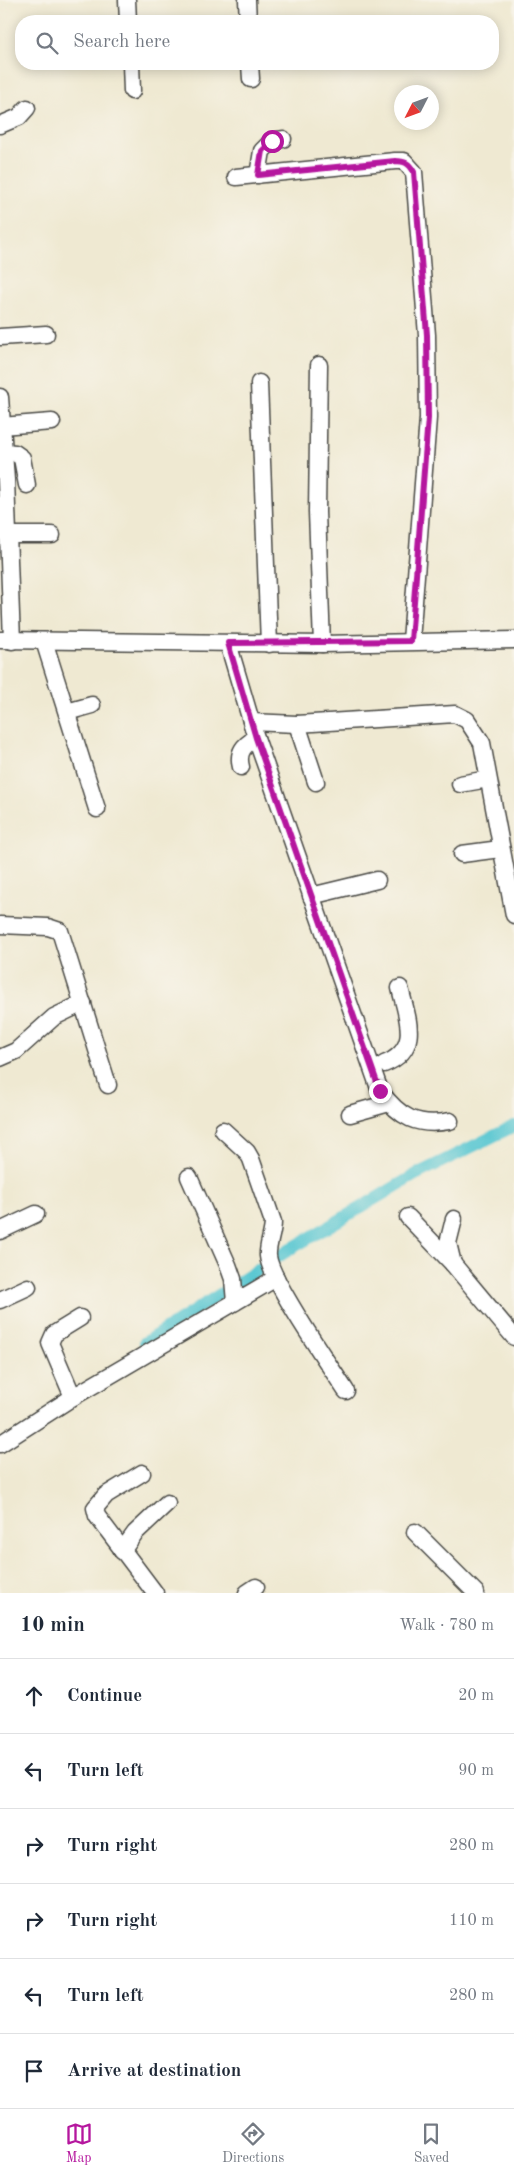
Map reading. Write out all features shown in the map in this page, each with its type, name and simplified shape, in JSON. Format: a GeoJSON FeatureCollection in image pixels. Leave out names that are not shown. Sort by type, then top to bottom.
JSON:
{"type":"FeatureCollection","features":[{"type":"Feature","properties":{"kind":"street"},"geometry":{"type":"LineString","coordinates":[[127,0],[128,15]]}},
{"type":"Feature","properties":{"kind":"street"},"geometry":{"type":"LineString","coordinates":[[134,0],[135,15]]}},
{"type":"Feature","properties":{"kind":"street"},"geometry":{"type":"LineString","coordinates":[[247,0],[248,15]]}},
{"type":"Feature","properties":{"kind":"street"},"geometry":{"type":"LineString","coordinates":[[131,70],[132,91]]}},
{"type":"Feature","properties":{"kind":"street"},"geometry":{"type":"LineString","coordinates":[[0,125],[19,117],[27,108]]}},
{"type":"Feature","properties":{"kind":"street"},"geometry":{"type":"LineString","coordinates":[[258,175],[262,151],[272,141],[283,140]]}},
{"type":"Feature","properties":{"kind":"street"},"geometry":{"type":"LineString","coordinates":[[236,177],[395,161],[404,161],[410,165],[414,172],[427,335],[428,418],[411,641]]}},
{"type":"Feature","properties":{"kind":"street"},"geometry":{"type":"LineString","coordinates":[[0,337],[46,334]]}},
{"type":"Feature","properties":{"kind":"street"},"geometry":{"type":"LineString","coordinates":[[319,365],[317,512],[322,644]]}},
{"type":"Feature","properties":{"kind":"street"},"geometry":{"type":"LineString","coordinates":[[259,383],[269,644]]}},
{"type":"Feature","properties":{"kind":"street"},"geometry":{"type":"LineString","coordinates":[[0,397],[4,452],[6,640],[322,644],[514,640]]}},
{"type":"Feature","properties":{"kind":"street"},"geometry":{"type":"LineString","coordinates":[[1,426],[52,422]]}},
{"type":"Feature","properties":{"kind":"street"},"geometry":{"type":"LineString","coordinates":[[4,452],[15,453],[22,458],[27,485]]}},
{"type":"Feature","properties":{"kind":"street"},"geometry":{"type":"LineString","coordinates":[[4,531],[52,535]]}},
{"type":"Feature","properties":{"kind":"street"},"geometry":{"type":"LineString","coordinates":[[44,641],[97,808]]}},
{"type":"Feature","properties":{"kind":"street"},"geometry":{"type":"LineString","coordinates":[[228,643],[254,730],[311,896],[378,1065],[380,1091],[389,1103],[412,1120],[430,1125],[450,1121]]}},
{"type":"Feature","properties":{"kind":"street"},"geometry":{"type":"LineString","coordinates":[[67,712],[92,705]]}},
{"type":"Feature","properties":{"kind":"street"},"geometry":{"type":"LineString","coordinates":[[241,767],[238,758],[241,749],[254,730],[298,724],[455,714],[467,720],[482,743],[500,849],[514,915]]}},
{"type":"Feature","properties":{"kind":"street"},"geometry":{"type":"LineString","coordinates":[[298,724],[316,782]]}},
{"type":"Feature","properties":{"kind":"street"},"geometry":{"type":"LineString","coordinates":[[460,784],[488,779]]}},
{"type":"Feature","properties":{"kind":"street"},"geometry":{"type":"LineString","coordinates":[[462,854],[500,849]]}},
{"type":"Feature","properties":{"kind":"street"},"geometry":{"type":"LineString","coordinates":[[311,896],[377,880]]}},
{"type":"Feature","properties":{"kind":"street"},"geometry":{"type":"LineString","coordinates":[[0,925],[48,926],[60,931],[108,1085]]}},
{"type":"Feature","properties":{"kind":"street"},"geometry":{"type":"LineString","coordinates":[[378,1065],[404,1051],[409,1041],[408,1024],[400,988]]}},
{"type":"Feature","properties":{"kind":"street"},"geometry":{"type":"LineString","coordinates":[[0,1058],[16,1051],[54,1017],[83,1003]]}},
{"type":"Feature","properties":{"kind":"street"},"geometry":{"type":"LineString","coordinates":[[350,1114],[389,1103]]}},
{"type":"Feature","properties":{"kind":"street"},"geometry":{"type":"LineString","coordinates":[[223,1130],[247,1152],[251,1159],[273,1222],[272,1268],[346,1391]]}},
{"type":"Feature","properties":{"kind":"street"},"geometry":{"type":"LineString","coordinates":[[189,1177],[232,1279],[235,1299]]}},
{"type":"Feature","properties":{"kind":"street"},"geometry":{"type":"LineString","coordinates":[[1,1227],[36,1214]]}},
{"type":"Feature","properties":{"kind":"street"},"geometry":{"type":"LineString","coordinates":[[408,1217],[508,1317],[514,1337]]}},
{"type":"Feature","properties":{"kind":"street"},"geometry":{"type":"LineString","coordinates":[[453,1264],[448,1243],[454,1219]]}},
{"type":"Feature","properties":{"kind":"street"},"geometry":{"type":"LineString","coordinates":[[0,1444],[235,1299],[272,1268]]}},
{"type":"Feature","properties":{"kind":"street"},"geometry":{"type":"LineString","coordinates":[[0,1300],[28,1287]]}},
{"type":"Feature","properties":{"kind":"street"},"geometry":{"type":"LineString","coordinates":[[74,1397],[50,1343],[54,1334],[80,1318]]}},
{"type":"Feature","properties":{"kind":"street"},"geometry":{"type":"LineString","coordinates":[[142,1472],[106,1495],[95,1508],[97,1516],[155,1593]]}},
{"type":"Feature","properties":{"kind":"street"},"geometry":{"type":"LineString","coordinates":[[122,1551],[135,1534],[167,1503]]}},
{"type":"Feature","properties":{"kind":"street"},"geometry":{"type":"LineString","coordinates":[[415,1532],[476,1593]]}},
{"type":"Feature","properties":{"kind":"waterway"},"geometry":{"type":"LineString","coordinates":[[145,1342],[289,1250],[415,1175],[514,1126]]}},
{"type":"Feature","properties":{"kind":"route"},"geometry":{"type":"LineString","coordinates":[[272,141],[262,151],[258,175],[395,161],[404,161],[410,165],[414,172],[427,335],[428,418],[426,466],[411,641],[322,644],[228,643],[256,738],[380,1091]]}}]}
